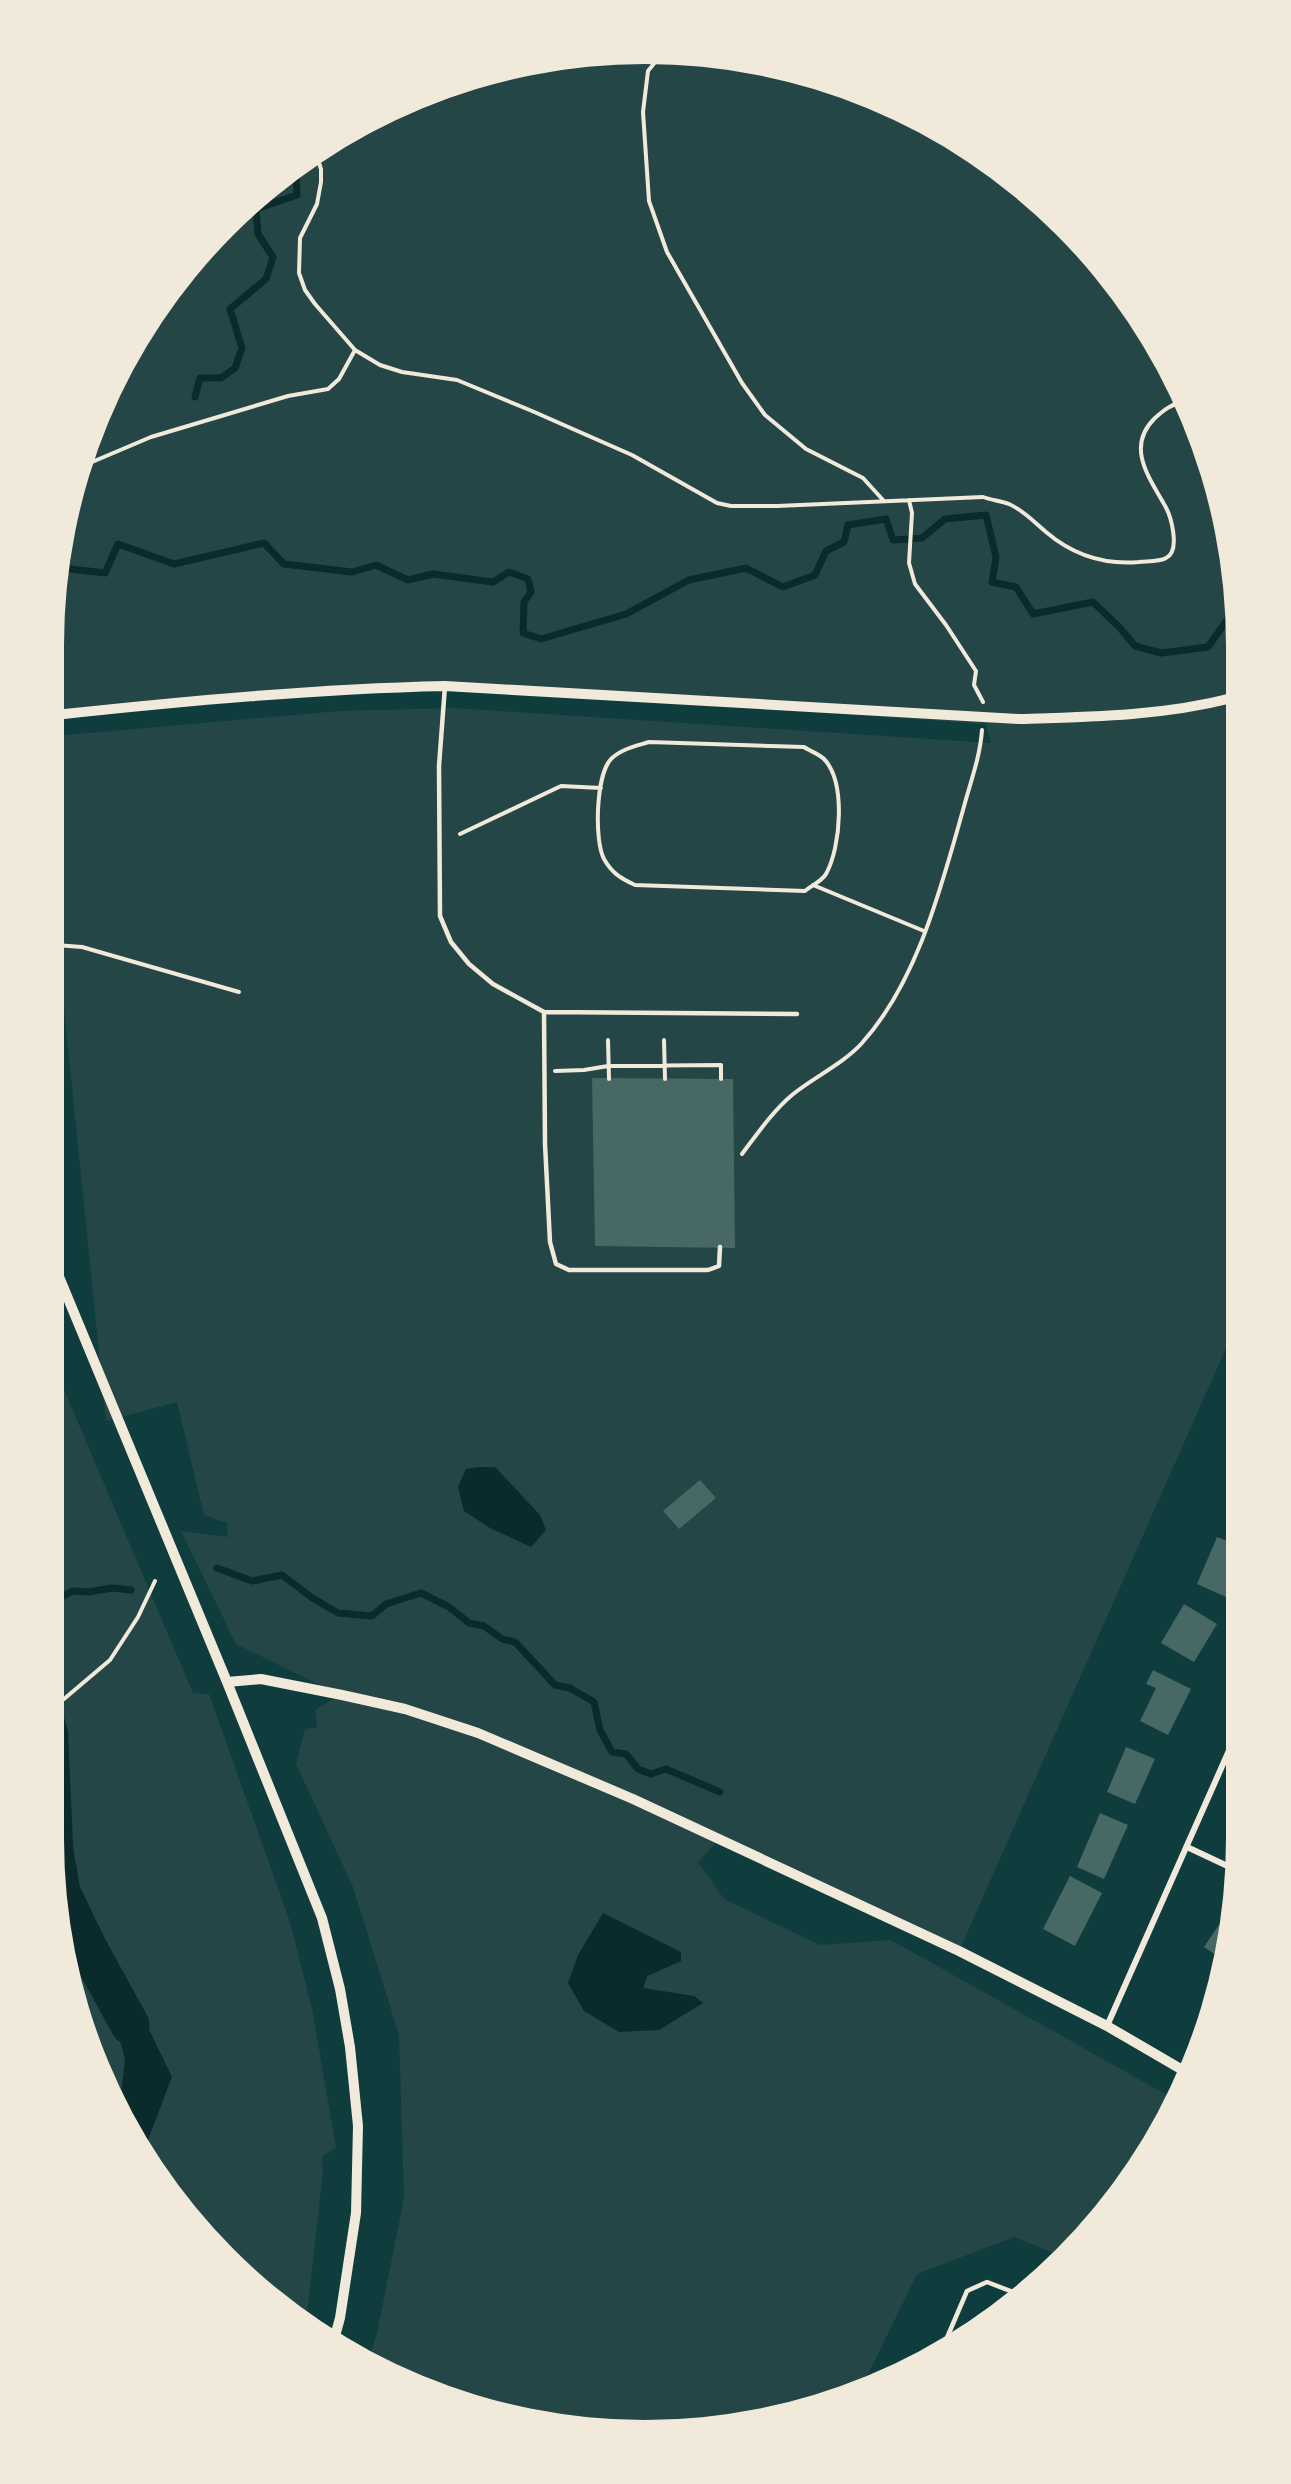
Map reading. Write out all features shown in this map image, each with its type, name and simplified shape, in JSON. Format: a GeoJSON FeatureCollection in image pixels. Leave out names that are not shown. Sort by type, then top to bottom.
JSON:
{"type":"FeatureCollection","features":[{"type":"Feature","properties":{"kind":"street"},"geometry":{"type":"LineString","coordinates":[[64,714],[131,706],[364,688],[445,686],[984,715],[1019,719],[1113,717],[1194,708],[1226,700]]}},
{"type":"Feature","properties":{"kind":"street"},"geometry":{"type":"LineString","coordinates":[[64,1289],[322,1918],[340,1989],[350,2047],[358,2126],[356,2213],[337,2330]]}},
{"type":"Feature","properties":{"kind":"street"},"geometry":{"type":"LineString","coordinates":[[227,1682],[261,1679],[342,1695],[405,1709],[478,1732],[633,1799],[959,1951],[1107,2026],[1179,2068]]}},
{"type":"Feature","properties":{"kind":"street"},"geometry":{"type":"LineString","coordinates":[[1107,2026],[1226,1758]]}},
{"type":"Feature","properties":{"kind":"street"},"geometry":{"type":"LineString","coordinates":[[1187,1847],[1225,1865]]}},
{"type":"Feature","properties":{"kind":"lane"},"geometry":{"type":"LineString","coordinates":[[445,686],[439,766],[440,916],[452,942],[469,964],[494,984],[544,1012],[797,1014]]}},
{"type":"Feature","properties":{"kind":"lane"},"geometry":{"type":"LineString","coordinates":[[544,1012],[545,1144],[550,1242],[556,1264],[569,1270],[708,1270],[719,1266],[720,1247]]}},
{"type":"Feature","properties":{"kind":"lane"},"geometry":{"type":"LineString","coordinates":[[948,2334],[967,2291],[987,2282],[1009,2291]]}},
{"type":"Feature","properties":{"kind":"path"},"geometry":{"type":"LineString","coordinates":[[653,64],[648,71],[643,112],[649,201],[667,252],[723,346],[742,383],[765,414],[806,449],[838,463],[863,478],[883,500]]}},
{"type":"Feature","properties":{"kind":"path"},"geometry":{"type":"LineString","coordinates":[[320,165],[321,182],[317,204],[300,238],[299,273],[305,290],[315,304],[355,350],[380,365],[402,372],[457,380],[532,411],[632,455],[717,503],[731,506],[777,506],[983,497],[1020,510],[1059,543],[1083,555],[1123,563],[1166,558],[1173,552],[1175,541],[1166,506],[1150,484],[1141,455],[1142,436],[1151,422],[1167,407],[1174,405]]}},
{"type":"Feature","properties":{"kind":"path"},"geometry":{"type":"LineString","coordinates":[[94,461],[151,437],[288,396],[328,389],[339,379],[355,350]]}},
{"type":"Feature","properties":{"kind":"path"},"geometry":{"type":"LineString","coordinates":[[742,1154],[791,1096],[859,1046],[880,1022],[901,987],[924,931],[951,854],[974,776],[984,715],[982,698],[974,685],[976,671],[915,584],[909,562],[912,513],[909,500]]}},
{"type":"Feature","properties":{"kind":"path"},"geometry":{"type":"LineString","coordinates":[[649,742],[804,747],[823,758],[836,780],[838,798],[835,851],[825,875],[805,891],[635,885],[616,877],[602,856],[597,826],[601,788],[602,777],[610,760],[625,749],[649,742]]}},
{"type":"Feature","properties":{"kind":"path"},"geometry":{"type":"LineString","coordinates":[[460,834],[561,786],[601,788]]}},
{"type":"Feature","properties":{"kind":"path"},"geometry":{"type":"LineString","coordinates":[[813,885],[924,931]]}},
{"type":"Feature","properties":{"kind":"path"},"geometry":{"type":"LineString","coordinates":[[64,946],[82,947],[239,992]]}},
{"type":"Feature","properties":{"kind":"path"},"geometry":{"type":"LineString","coordinates":[[608,1040],[609,1079]]}},
{"type":"Feature","properties":{"kind":"path"},"geometry":{"type":"LineString","coordinates":[[664,1040],[665,1079]]}},
{"type":"Feature","properties":{"kind":"path"},"geometry":{"type":"LineString","coordinates":[[557,1071],[608,1066],[721,1065],[721,1079]]}},
{"type":"Feature","properties":{"kind":"path"},"geometry":{"type":"LineString","coordinates":[[64,1699],[110,1660],[138,1617],[155,1581]]}},
{"type":"Feature","properties":{"kind":"shaded area"},"geometry":{"type":"Polygon","coordinates":[[[646,64],[721,69],[796,84],[832,95],[902,124],[936,142],[968,162],[1029,209],[1082,262],[1106,292],[1129,323],[1167,389],[1196,459],[1207,495],[1222,570],[1226,646],[1226,1348],[959,1951],[718,1841],[698,1862],[724,1899],[820,1945],[891,1940],[1167,2095],[1129,2161],[1082,2222],[1052,2253],[1014,2237],[917,2274],[868,2375],[796,2400],[721,2415],[683,2418],[646,2420],[570,2415],[495,2400],[459,2389],[371,2351],[377,2333],[404,2198],[399,2035],[353,1887],[296,1764],[305,1729],[317,1727],[315,1710],[340,1695],[236,1644],[181,1531],[228,1537],[227,1523],[204,1515],[177,1402],[106,1421],[64,1008],[64,735],[339,711],[454,708],[991,743],[986,724],[454,688],[338,691],[64,715],[64,646],[69,570],[84,495],[109,423],[142,355],[185,292],[235,235],[292,185],[355,142],[423,109],[495,84],[570,69],[608,66],[646,64]],[[634,1928],[607,2025],[662,1992],[643,1988],[647,1976],[681,1961],[634,1928]]]}},
{"type":"Feature","properties":{"kind":"shaded area"},"geometry":{"type":"Polygon","coordinates":[[[64,1390],[193,1693],[209,1694],[289,1919],[312,2008],[336,2148],[322,2156],[323,2172],[307,2310],[262,2275],[235,2249],[185,2192],[142,2129],[124,2095],[95,2025],[84,1989],[69,1914],[64,1838],[64,1390]]]}},
{"type":"Feature","properties":{"kind":"shaded area"},"geometry":{"type":"Polygon","coordinates":[[[495,1467],[540,1515],[546,1530],[531,1547],[490,1528],[464,1511],[458,1487],[466,1469],[495,1467]]]}},
{"type":"Feature","properties":{"kind":"shaded area"},"geometry":{"type":"Polygon","coordinates":[[[64,1717],[68,1731],[73,1845],[78,1883],[172,2077],[148,2139],[122,2090],[125,2060],[94,1935],[68,1906],[64,1838],[64,1717]]]}},
{"type":"Feature","properties":{"kind":"shaded area"},"geometry":{"type":"Polygon","coordinates":[[[603,1913],[681,1952],[681,1961],[647,1976],[643,1988],[694,1996],[703,2003],[659,2030],[619,2032],[584,2011],[568,1983],[578,1955],[603,1913]]]}},
{"type":"Feature","properties":{"kind":"building"},"geometry":{"type":"Polygon","coordinates":[[[592,1078],[733,1079],[735,1248],[595,1246],[592,1078]]]}},
{"type":"Feature","properties":{"kind":"building"},"geometry":{"type":"Polygon","coordinates":[[[700,1480],[716,1498],[679,1529],[663,1511],[700,1480]]]}},
{"type":"Feature","properties":{"kind":"building"},"geometry":{"type":"Polygon","coordinates":[[[1217,1537],[1226,1540],[1226,1597],[1197,1584],[1217,1537]]]}},
{"type":"Feature","properties":{"kind":"building"},"geometry":{"type":"Polygon","coordinates":[[[1184,1604],[1217,1624],[1194,1662],[1161,1643],[1184,1604]]]}},
{"type":"Feature","properties":{"kind":"building"},"geometry":{"type":"Polygon","coordinates":[[[1153,1670],[1191,1689],[1168,1735],[1140,1721],[1156,1688],[1146,1684],[1153,1670]]]}},
{"type":"Feature","properties":{"kind":"building"},"geometry":{"type":"Polygon","coordinates":[[[1126,1747],[1155,1759],[1135,1804],[1107,1792],[1126,1747]]]}},
{"type":"Feature","properties":{"kind":"building"},"geometry":{"type":"Polygon","coordinates":[[[1100,1813],[1128,1825],[1104,1879],[1077,1867],[1100,1813]]]}},
{"type":"Feature","properties":{"kind":"building"},"geometry":{"type":"Polygon","coordinates":[[[1070,1876],[1102,1893],[1075,1946],[1043,1929],[1070,1876]]]}},
{"type":"Feature","properties":{"kind":"building"},"geometry":{"type":"Polygon","coordinates":[[[1220,1922],[1215,1954],[1204,1947],[1220,1922]]]}},
{"type":"Feature","properties":{"kind":"waterway"},"geometry":{"type":"LineString","coordinates":[[266,205],[297,195],[296,182]]}},
{"type":"Feature","properties":{"kind":"waterway"},"geometry":{"type":"LineString","coordinates":[[195,397],[200,378],[221,378],[235,368],[242,348],[230,309],[266,279],[273,257],[258,234],[256,214]]}},
{"type":"Feature","properties":{"kind":"waterway"},"geometry":{"type":"LineString","coordinates":[[69,569],[105,573],[118,544],[174,564],[264,543],[284,564],[352,572],[376,565],[408,580],[433,574],[493,582],[509,572],[528,579],[531,592],[524,602],[523,633],[541,639],[626,614],[689,580],[746,568],[783,587],[815,575],[826,551],[844,542],[848,525],[886,519],[893,540],[922,538],[945,519],[986,515],[996,557],[992,582],[1016,587],[1033,614],[1093,602],[1135,646],[1161,653],[1208,647],[1225,622]]}},
{"type":"Feature","properties":{"kind":"waterway"},"geometry":{"type":"LineString","coordinates":[[217,1568],[252,1581],[282,1575],[311,1597],[338,1613],[372,1616],[386,1604],[421,1593],[449,1607],[469,1623],[484,1626],[502,1639],[515,1642],[555,1685],[570,1688],[594,1702],[600,1730],[612,1752],[626,1754],[638,1769],[651,1774],[666,1769],[720,1792]]}},
{"type":"Feature","properties":{"kind":"waterway"},"geometry":{"type":"LineString","coordinates":[[64,1595],[73,1591],[88,1592],[112,1588],[131,1590]]}},
{"type":"Feature","properties":{"kind":"waterway"},"geometry":{"type":"LineString","coordinates":[[69,1914],[130,2025]]}}]}
